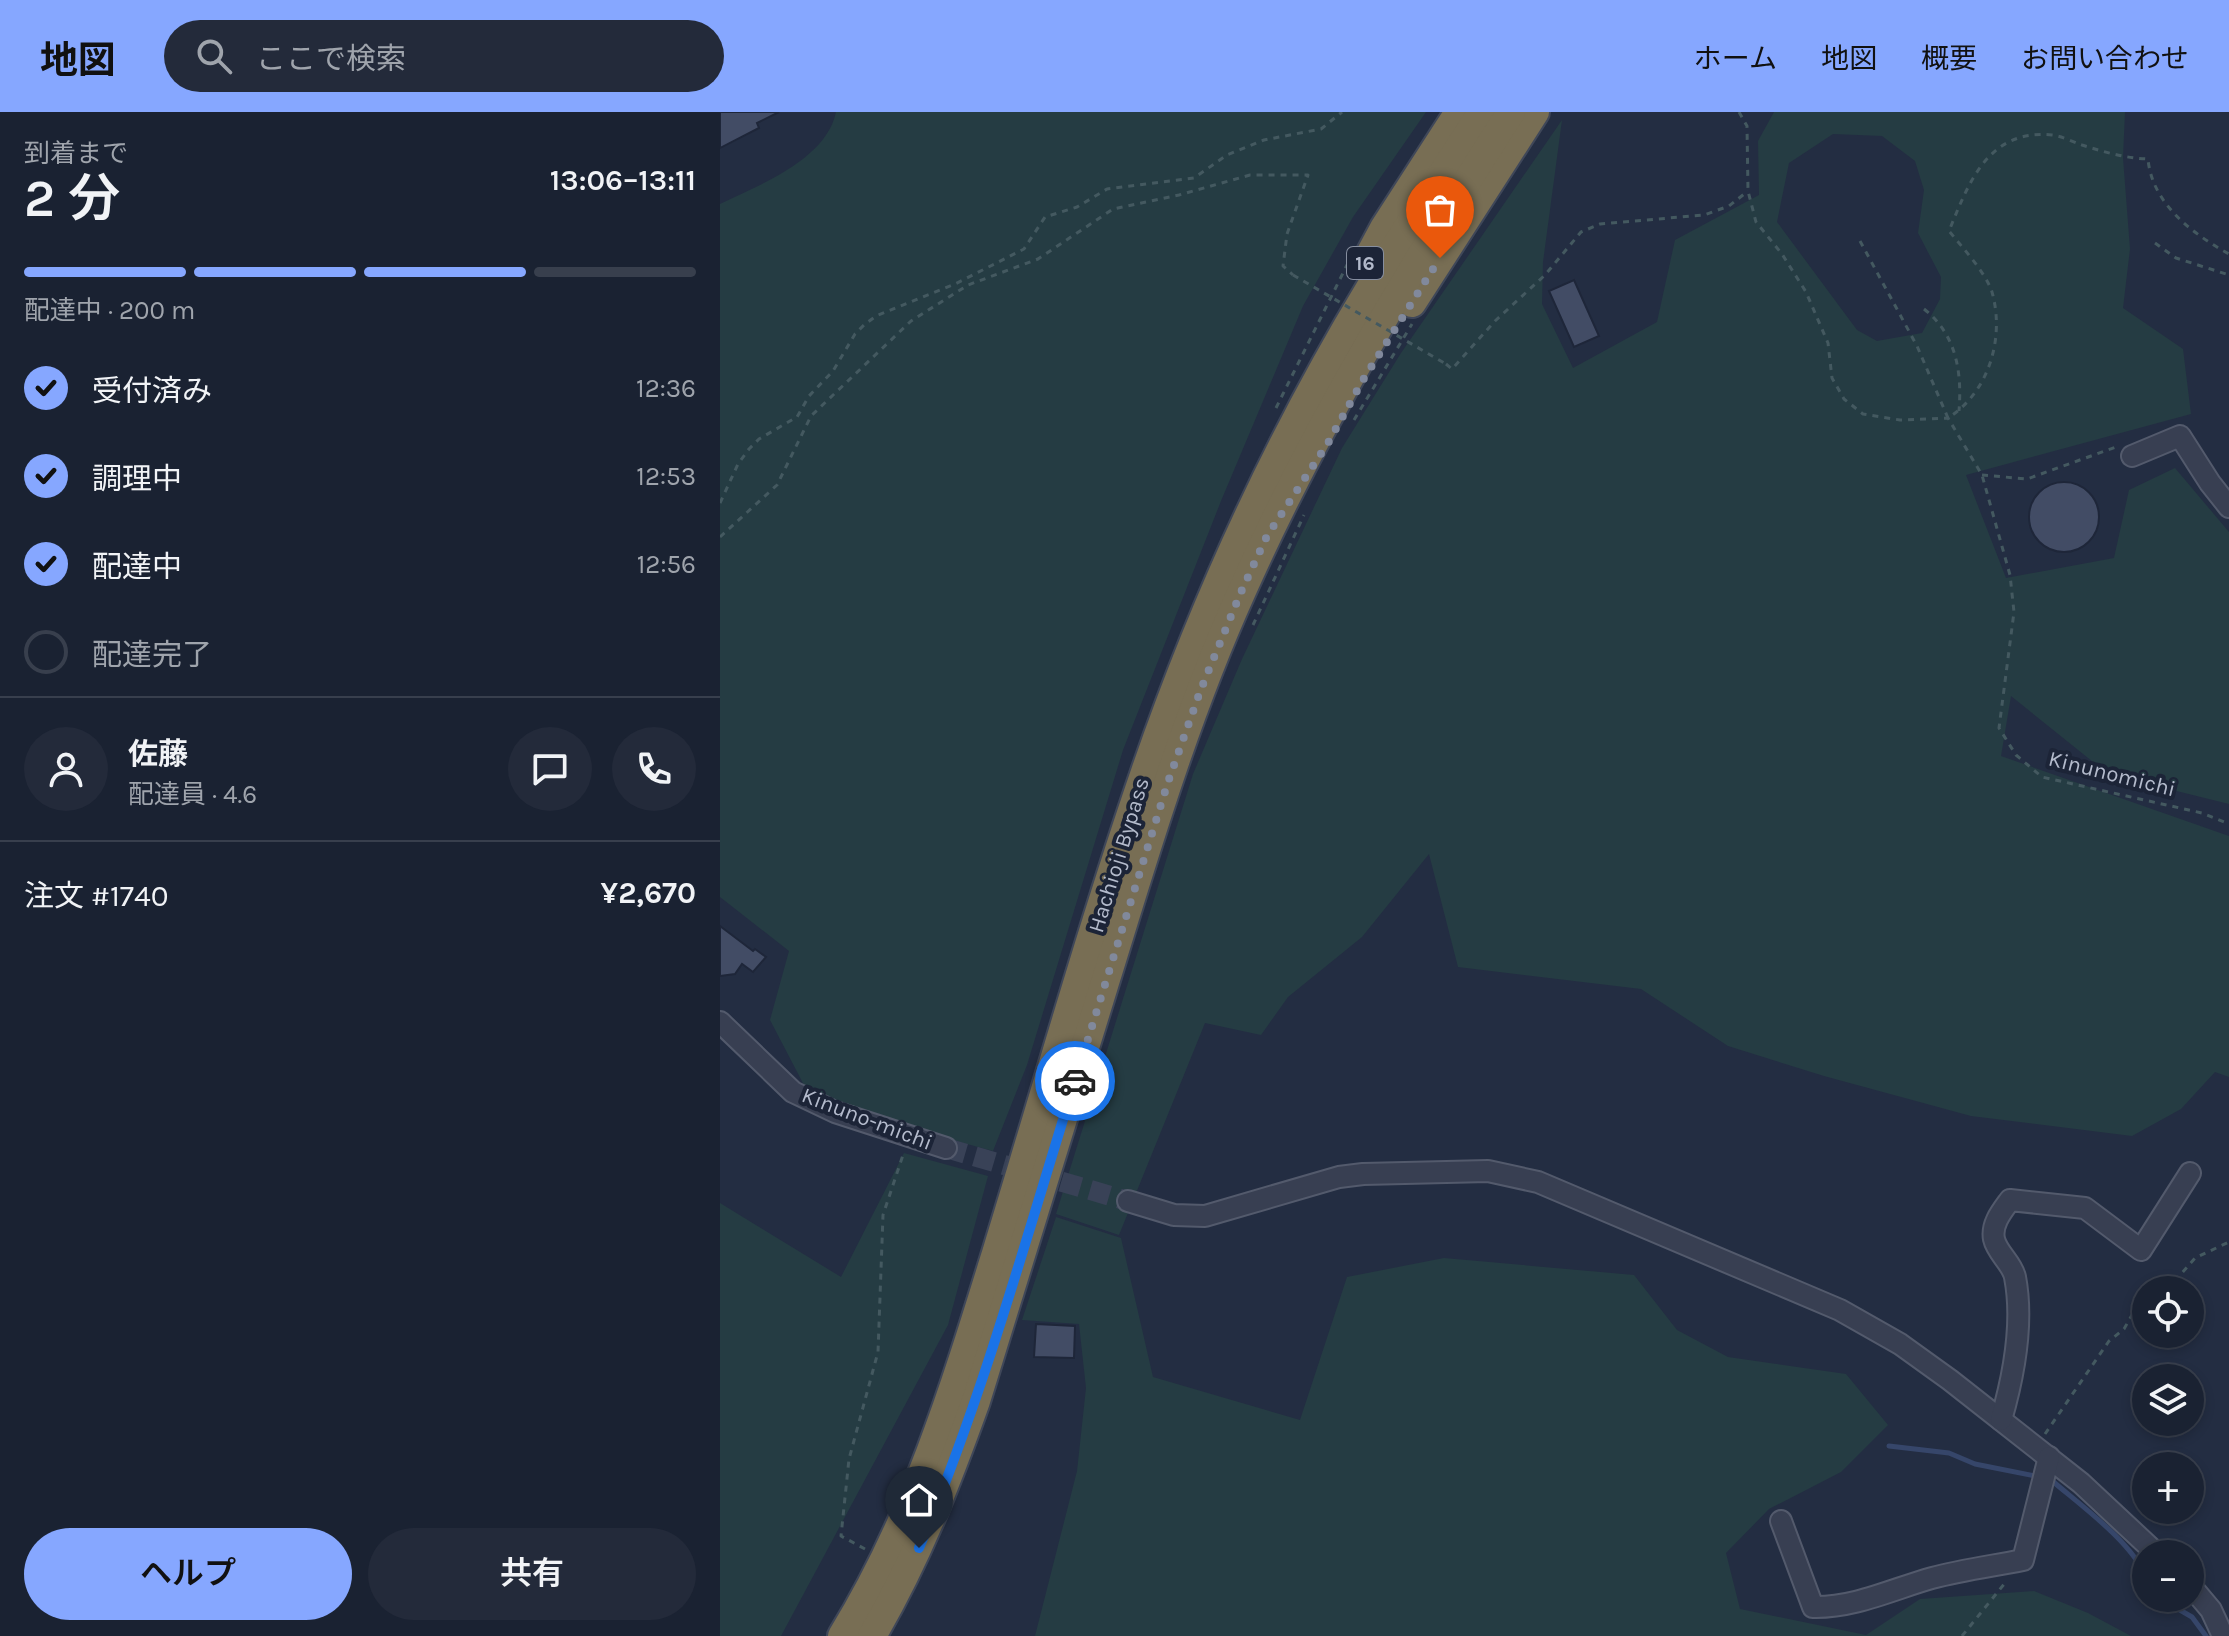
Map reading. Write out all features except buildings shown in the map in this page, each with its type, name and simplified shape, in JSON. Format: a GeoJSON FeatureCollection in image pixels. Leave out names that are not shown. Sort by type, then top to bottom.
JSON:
{"type":"FeatureCollection","features":[{"type":"Feature","properties":{"kind":"highway","name":"16"},"geometry":{"type":"LineString","coordinates":[[1295,425],[1326,343],[1353,284],[1384,228],[1459,112]]}},
{"type":"Feature","properties":{"kind":"highway","name":"Hachioji Bypass"},"geometry":{"type":"LineString","coordinates":[[842,1636],[896,1537],[953,1391],[1118,856],[1173,694],[1218,583],[1295,425],[1369,289],[1482,112]]}},
{"type":"Feature","properties":{"kind":"highway","name":"Hachioji Bypass"},"geometry":{"type":"LineString","coordinates":[[872,1636],[919,1548],[976,1401],[1168,782],[1211,663],[1267,536],[1333,404],[1385,312],[1511,112]]}},
{"type":"Feature","properties":{"kind":"highway","name":"16"},"geometry":{"type":"LineString","coordinates":[[1267,536],[1535,112]]}},
{"type":"Feature","properties":{"kind":"street"},"geometry":{"type":"LineString","coordinates":[[2132,456],[2180,436],[2229,507]]}},
{"type":"Feature","properties":{"kind":"street","name":"Kinuno-michi"},"geometry":{"type":"LineString","coordinates":[[720,1022],[793,1092],[835,1112],[946,1148]]}},
{"type":"Feature","properties":{"kind":"street"},"geometry":{"type":"LineString","coordinates":[[1128,1201],[1174,1215],[1205,1216],[1351,1176],[1462,1170],[1513,1176],[1562,1192],[1840,1310],[1926,1361],[2001,1420],[2044,1465],[2081,1483],[2142,1540]]}},
{"type":"Feature","properties":{"kind":"street"},"geometry":{"type":"LineString","coordinates":[[2001,1420],[2014,1363],[2018,1317],[2014,1274],[1994,1239],[1997,1216],[2010,1200],[2085,1208],[2141,1250],[2190,1173]]}},
{"type":"Feature","properties":{"kind":"street"},"geometry":{"type":"LineString","coordinates":[[1781,1521],[1813,1607],[1827,1607],[1883,1595],[1933,1578],[2023,1560],[2044,1465]]}},
{"type":"Feature","properties":{"kind":"street"},"geometry":{"type":"LineString","coordinates":[[2204,1602],[2223,1636]]}},
{"type":"Feature","properties":{"kind":"path"},"geometry":{"type":"LineString","coordinates":[[720,503],[738,464],[749,449],[759,439],[797,417],[809,396],[838,363],[855,334],[876,316],[955,284],[1024,249],[1045,217],[1077,207],[1107,189],[1194,178],[1227,155],[1264,140],[1321,129],[1342,112]]}},
{"type":"Feature","properties":{"kind":"path"},"geometry":{"type":"LineString","coordinates":[[1739,112],[1747,126],[1748,191],[1756,222],[1782,254],[1806,292],[1828,343],[1832,378],[1844,399],[1863,414],[1900,420],[1948,418],[1968,404],[1991,363],[1997,335],[1991,291],[1949,231],[1979,166],[1993,151],[2018,138],[2053,135],[2123,157],[2148,159],[2149,172],[2166,205],[2203,239],[2229,254]]}},
{"type":"Feature","properties":{"kind":"path"},"geometry":{"type":"LineString","coordinates":[[720,537],[777,485],[811,416],[911,321],[968,285],[1038,259],[1113,209],[1250,175],[1308,175],[1287,234],[1283,266],[1293,275],[1452,369],[1495,321],[1545,275],[1581,232],[1600,224],[1704,215],[1729,206],[1748,191]]}},
{"type":"Feature","properties":{"kind":"path","name":"Kinunomichi"},"geometry":{"type":"LineString","coordinates":[[1860,241],[1917,346],[1948,418],[1982,475],[2010,575],[2014,612],[1999,728],[2016,755],[2042,777],[2202,813],[2229,824]]}},
{"type":"Feature","properties":{"kind":"path"},"geometry":{"type":"LineString","coordinates":[[2155,243],[2176,258],[2229,275]]}},
{"type":"Feature","properties":{"kind":"path"},"geometry":{"type":"LineString","coordinates":[[1924,309],[1944,330],[1954,350],[1962,381],[1959,411]]}},
{"type":"Feature","properties":{"kind":"path"},"geometry":{"type":"LineString","coordinates":[[1352,422],[1412,323]]}},
{"type":"Feature","properties":{"kind":"path"},"geometry":{"type":"LineString","coordinates":[[1982,475],[2027,479],[2116,447],[2132,456]]}},
{"type":"Feature","properties":{"kind":"path"},"geometry":{"type":"LineString","coordinates":[[1250,632],[1305,514]]}},
{"type":"Feature","properties":{"kind":"path"},"geometry":{"type":"LineString","coordinates":[[868,1551],[841,1536],[849,1459],[878,1352],[883,1215],[908,1136]]}},
{"type":"Feature","properties":{"kind":"path"},"geometry":{"type":"LineString","coordinates":[[2179,1276],[2195,1258],[2229,1242]]}},
{"type":"Feature","properties":{"kind":"path"},"geometry":{"type":"LineString","coordinates":[[2044,1465],[2109,1341],[2124,1329],[2132,1315]]}},
{"type":"Feature","properties":{"kind":"path"},"geometry":{"type":"LineString","coordinates":[[1962,1636],[2023,1560]]}},
{"type":"Feature","properties":{"kind":"shaded area"},"geometry":{"type":"Polygon","coordinates":[[[836,112],[1426,112],[1353,217],[1303,306],[1221,501],[1123,750],[1027,1065],[993,1151],[878,1120],[805,1087],[770,1020],[789,951],[720,897],[720,204],[771,179],[805,157],[830,129],[836,112]]]}},
{"type":"Feature","properties":{"kind":"shaded area"},"geometry":{"type":"Polygon","coordinates":[[[1774,112],[2125,112],[2123,158],[2130,249],[2123,308],[2183,349],[2191,414],[1966,475],[2006,578],[2114,558],[2129,490],[2175,468],[2229,532],[2229,804],[2108,774],[2011,696],[2001,756],[2229,836],[2229,1077],[2215,1072],[2181,1109],[2132,1136],[1971,1116],[1824,1076],[1728,1046],[1641,989],[1458,967],[1429,854],[1362,937],[1288,997],[1261,1035],[1205,1023],[1119,1235],[1056,1214],[1193,774],[1242,659],[1342,448],[1401,353],[1562,120],[1543,262],[1542,304],[1573,368],[1657,322],[1675,240],[1759,195],[1758,141],[1774,112]],[[1833,134],[1789,163],[1777,222],[1857,330],[1877,341],[1922,333],[1940,299],[1941,277],[1918,233],[1924,190],[1915,161],[1882,136],[1833,134]]]}},
{"type":"Feature","properties":{"kind":"shaded area"},"geometry":{"type":"Polygon","coordinates":[[[904,1153],[988,1176],[948,1325],[781,1636],[720,1636],[720,1203],[841,1277],[904,1153]]]}},
{"type":"Feature","properties":{"kind":"shaded area"},"geometry":{"type":"Polygon","coordinates":[[[1056,1217],[1121,1238],[1153,1377],[1300,1420],[1347,1277],[1444,1258],[1634,1275],[1677,1330],[1728,1357],[1846,1374],[1888,1425],[1841,1472],[1769,1509],[1726,1553],[1740,1609],[1866,1635],[1920,1599],[2034,1591],[2088,1613],[2131,1636],[1035,1636],[1077,1471],[1086,1388],[1079,1324],[1022,1320],[1056,1217]]]}},
{"type":"Feature","properties":{"kind":"waterway"},"geometry":{"type":"LineString","coordinates":[[1889,1446],[1949,1453],[1975,1464],[2040,1477]]}},
{"type":"Feature","properties":{"kind":"waterway"},"geometry":{"type":"LineString","coordinates":[[2050,1479],[2090,1512],[2132,1554]]}},
{"type":"Feature","properties":{"kind":"waterway"},"geometry":{"type":"LineString","coordinates":[[2183,1612],[2192,1617],[2206,1636]]}},
{"type":"Feature","properties":{"kind":"tunnel"},"geometry":{"type":"LineString","coordinates":[[946,1148],[1128,1201]]}},
{"type":"Feature","properties":{"kind":"way so far"},"geometry":{"type":"LineString","coordinates":[[1075,1081],[1168,782],[1201,689],[1241,592],[1267,536],[1328,443],[1363,380],[1440,258]]}},
{"type":"Feature","properties":{"kind":"route"},"geometry":{"type":"LineString","coordinates":[[919,1548],[949,1478],[976,1401],[1075,1081]]}}]}
